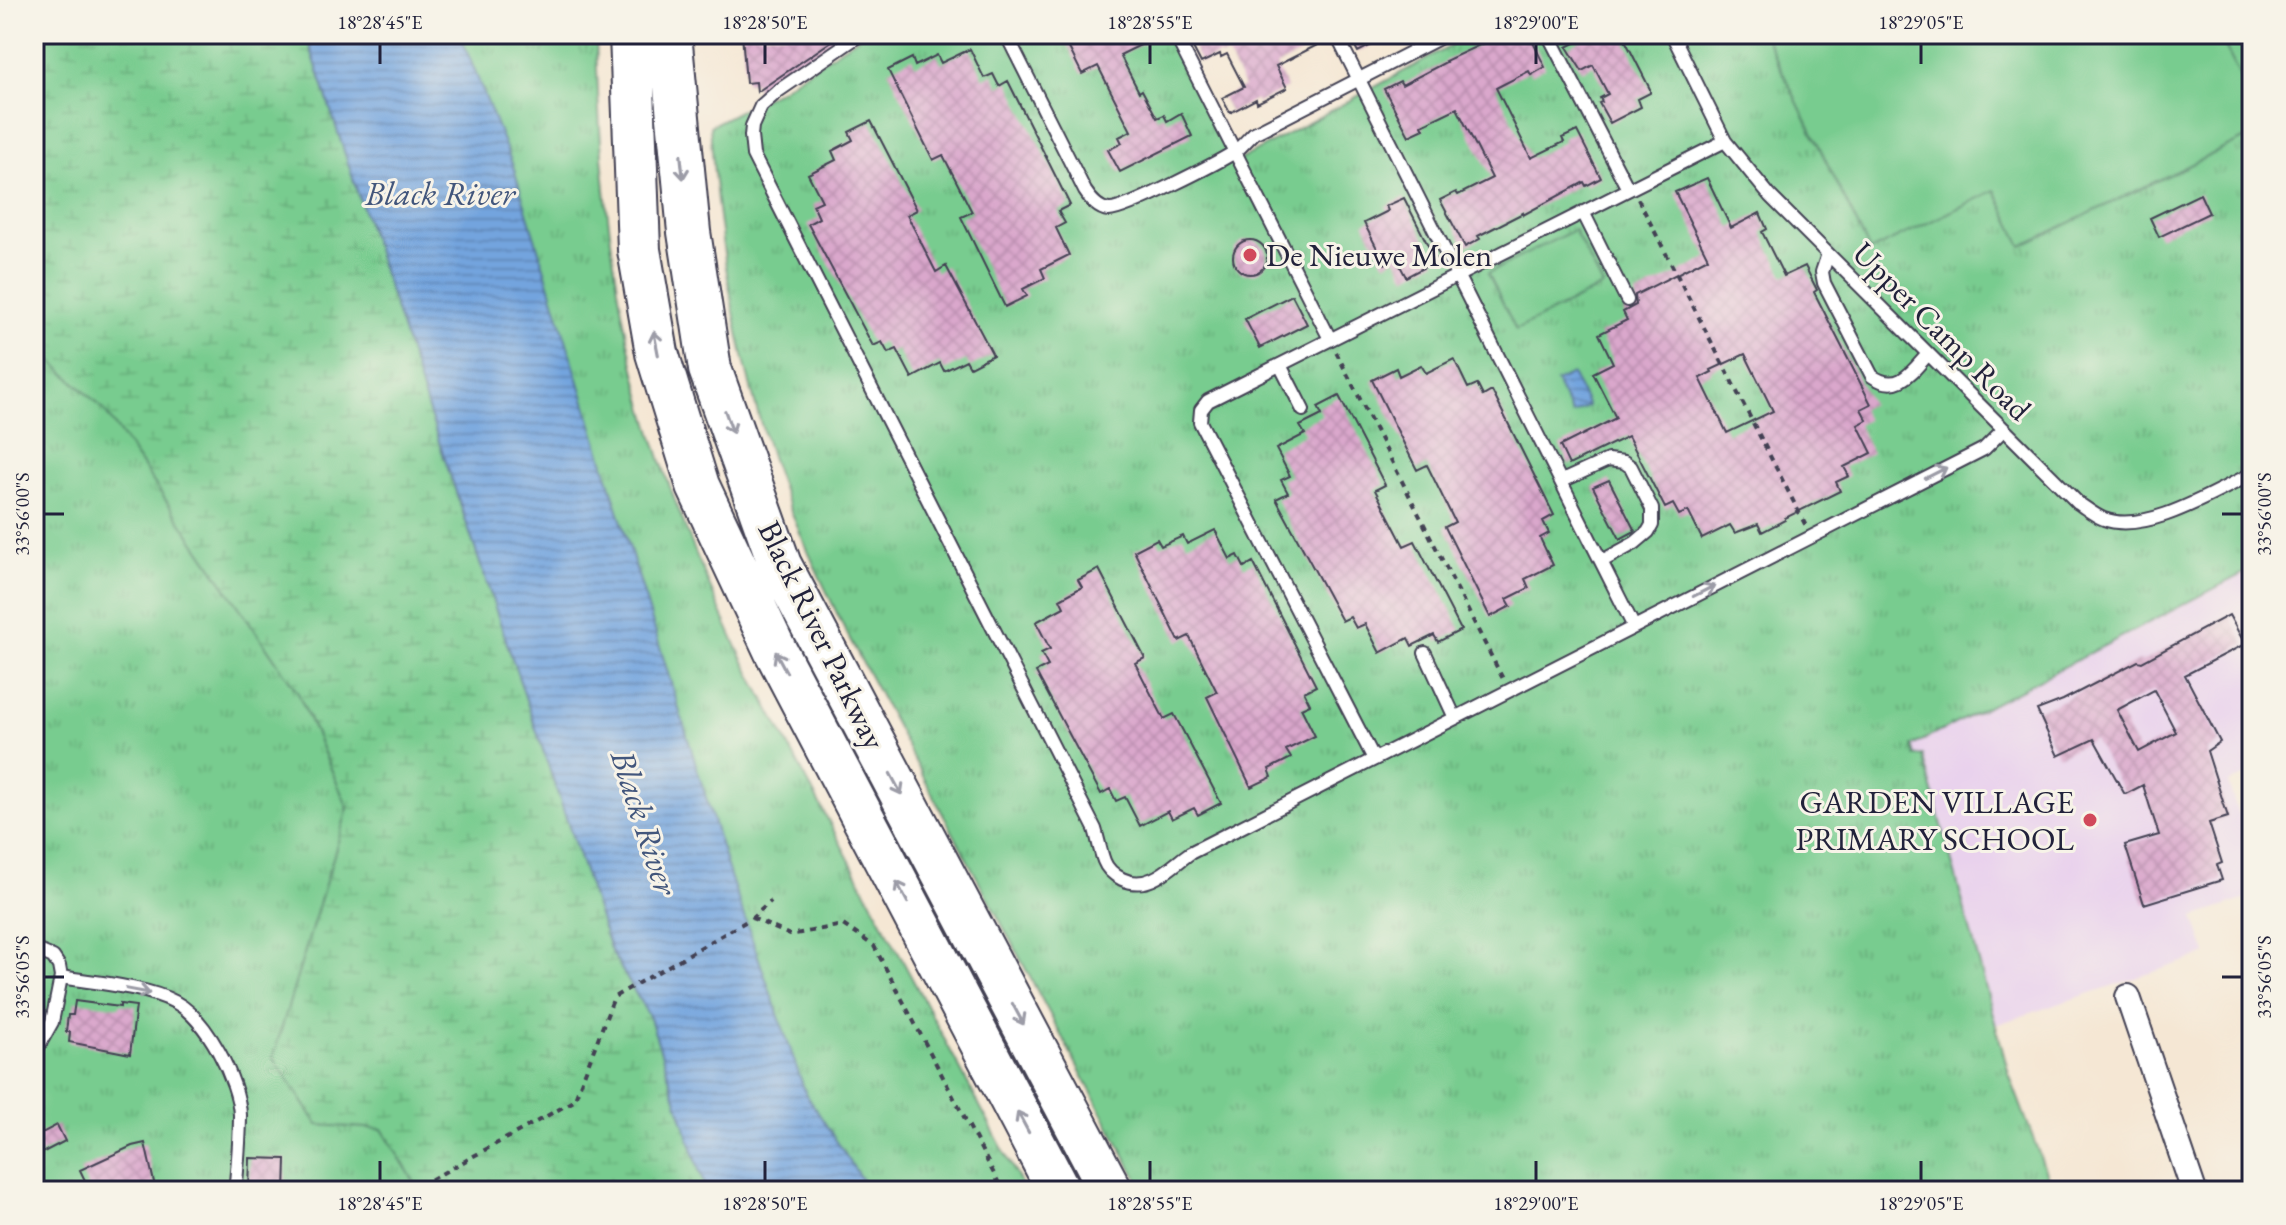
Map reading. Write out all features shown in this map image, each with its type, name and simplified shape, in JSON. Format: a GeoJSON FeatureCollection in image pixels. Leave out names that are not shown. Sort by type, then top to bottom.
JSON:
{"type":"FeatureCollection","features":[{"type":"Feature","properties":{"kind":"highway"},"geometry":{"type":"LineString","coordinates":[[610,34],[619,196],[639,250]]}},
{"type":"Feature","properties":{"kind":"highway","name":"Black River Parkway"},"geometry":{"type":"LineString","coordinates":[[631,34],[639,250],[657,353],[698,486],[775,650],[1059,1191]]}},
{"type":"Feature","properties":{"kind":"highway","name":"Black River Parkway"},"geometry":{"type":"LineString","coordinates":[[670,34],[689,232],[710,369],[780,565],[1111,1191]]}},
{"type":"Feature","properties":{"kind":"highway"},"geometry":{"type":"LineString","coordinates":[[676,108],[693,34]]}},
{"type":"Feature","properties":{"kind":"street"},"geometry":{"type":"LineString","coordinates":[[2128,997],[2194,1191]]}},
{"type":"Feature","properties":{"kind":"lane"},"geometry":{"type":"LineString","coordinates":[[861,34],[761,106],[751,136],[753,155],[1095,829],[1106,866],[1127,881],[1147,882],[1157,878],[1190,853],[1984,449],[2004,429]]}},
{"type":"Feature","properties":{"kind":"lane"},"geometry":{"type":"LineString","coordinates":[[1006,34],[1085,191],[1092,201],[1110,210],[1137,202],[1235,151],[1254,133],[1447,34]]}},
{"type":"Feature","properties":{"kind":"lane"},"geometry":{"type":"LineString","coordinates":[[1175,34],[1330,339]]}},
{"type":"Feature","properties":{"kind":"lane"},"geometry":{"type":"LineString","coordinates":[[1336,34],[1634,627]]}},
{"type":"Feature","properties":{"kind":"lane"},"geometry":{"type":"LineString","coordinates":[[1548,34],[1628,189]]}},
{"type":"Feature","properties":{"kind":"lane","name":"Upper Camp Road"},"geometry":{"type":"LineString","coordinates":[[1672,34],[1725,141],[1770,196],[2078,503],[2104,519],[2139,523],[2157,518],[2252,474]]}},
{"type":"Feature","properties":{"kind":"lane"},"geometry":{"type":"LineString","coordinates":[[1374,759],[1200,422],[1201,410],[1208,401],[1725,141]]}},
{"type":"Feature","properties":{"kind":"lane"},"geometry":{"type":"LineString","coordinates":[[1583,212],[1627,300]]}},
{"type":"Feature","properties":{"kind":"lane"},"geometry":{"type":"LineString","coordinates":[[1828,254],[1822,272],[1824,283],[1872,376],[1886,383],[1902,380],[1928,354]]}},
{"type":"Feature","properties":{"kind":"lane"},"geometry":{"type":"LineString","coordinates":[[1280,365],[1303,410]]}},
{"type":"Feature","properties":{"kind":"lane"},"geometry":{"type":"LineString","coordinates":[[1562,481],[1599,463],[1616,460],[1631,467],[1653,516],[1648,532],[1602,561]]}},
{"type":"Feature","properties":{"kind":"lane"},"geometry":{"type":"LineString","coordinates":[[1425,653],[1455,718]]}},
{"type":"Feature","properties":{"kind":"lane"},"geometry":{"type":"LineString","coordinates":[[34,949],[53,957],[61,977],[52,1022],[34,1054]]}},
{"type":"Feature","properties":{"kind":"lane"},"geometry":{"type":"LineString","coordinates":[[61,977],[149,992],[176,1002],[209,1036],[235,1088],[240,1113],[233,1191]]}},
{"type":"Feature","properties":{"kind":"path"},"geometry":{"type":"LineString","coordinates":[[1628,189],[1637,196],[1811,536]]}},
{"type":"Feature","properties":{"kind":"path"},"geometry":{"type":"LineString","coordinates":[[1330,339],[1508,691]]}},
{"type":"Feature","properties":{"kind":"path"},"geometry":{"type":"LineString","coordinates":[[410,1191],[574,1101],[614,997],[752,918],[771,901]]}},
{"type":"Feature","properties":{"kind":"path"},"geometry":{"type":"LineString","coordinates":[[752,918],[790,935],[843,925],[874,946],[1003,1191]]}},
{"type":"Feature","properties":{"kind":"shaded area","name":"GARDEN VILLAGE PRIMARY SCHOOL"},"geometry":{"type":"Polygon","coordinates":[[[2242,574],[2252,595],[2252,774],[2228,783],[2252,857],[2252,897],[2194,917],[2207,954],[1995,1025],[1922,755],[1915,756],[1911,746],[2242,574]]]}},
{"type":"Feature","properties":{"kind":"green space"},"geometry":{"type":"Polygon","coordinates":[[[34,34],[596,34],[605,189],[614,265],[628,342],[661,463],[741,656],[1025,1191],[34,1191],[34,34]]]}},
{"type":"Feature","properties":{"kind":"green space"},"geometry":{"type":"Polygon","coordinates":[[[34,34],[306,34],[428,409],[611,951],[650,1018],[706,1191],[420,1191],[382,1129],[318,1125],[273,1057],[348,808],[298,693],[104,410],[34,344],[34,34]]]}},
{"type":"Feature","properties":{"kind":"green space"},"geometry":{"type":"Polygon","coordinates":[[[863,34],[1169,34],[1234,163],[1473,34],[2252,34],[2252,569],[1912,746],[1915,756],[1923,755],[2009,1074],[2053,1191],[1144,1191],[845,630],[785,496],[744,360],[719,220],[710,126],[778,91],[863,34]]]}},
{"type":"Feature","properties":{"kind":"green space"},"geometry":{"type":"Polygon","coordinates":[[[1764,34],[2219,34],[2252,101],[2252,135],[2022,246],[1995,190],[1870,251],[1764,34]]]}},
{"type":"Feature","properties":{"kind":"green space"},"geometry":{"type":"Polygon","coordinates":[[[1574,230],[1603,286],[1516,330],[1488,273],[1574,230]]]}},
{"type":"Feature","properties":{"kind":"water","name":"Black River"},"geometry":{"type":"Polygon","coordinates":[[[306,34],[460,34],[513,166],[730,876],[806,1094],[869,1191],[706,1191],[650,1018],[611,951],[428,409],[306,34]]]}},
{"type":"Feature","properties":{"kind":"water"},"geometry":{"type":"Polygon","coordinates":[[[1572,374],[1588,406],[1572,414],[1556,382],[1572,374]]]}},
{"type":"Feature","properties":{"kind":"building"},"geometry":{"type":"Polygon","coordinates":[[[742,34],[842,34],[757,92],[756,82],[746,83],[742,34]]]}},
{"type":"Feature","properties":{"kind":"building"},"geometry":{"type":"Polygon","coordinates":[[[1077,34],[1163,34],[1120,55],[1157,118],[1164,115],[1167,121],[1181,113],[1192,136],[1120,172],[1108,150],[1122,143],[1119,137],[1131,131],[1098,66],[1082,74],[1065,40],[1077,34]]]}},
{"type":"Feature","properties":{"kind":"building"},"geometry":{"type":"Polygon","coordinates":[[[1186,34],[1257,34],[1261,41],[1276,34],[1327,34],[1329,39],[1276,66],[1287,88],[1230,113],[1222,98],[1244,87],[1227,54],[1201,63],[1186,34]]]}},
{"type":"Feature","properties":{"kind":"building"},"geometry":{"type":"Polygon","coordinates":[[[1348,34],[1393,34],[1358,52],[1348,34]]]}},
{"type":"Feature","properties":{"kind":"building"},"geometry":{"type":"Polygon","coordinates":[[[1503,34],[1529,34],[1545,67],[1531,75],[1529,71],[1496,88],[1531,158],[1564,142],[1562,138],[1577,131],[1601,178],[1586,186],[1584,182],[1478,236],[1480,239],[1465,247],[1440,200],[1456,192],[1458,195],[1492,178],[1457,108],[1422,125],[1424,129],[1409,136],[1384,89],[1400,81],[1402,85],[1503,34]]]}},
{"type":"Feature","properties":{"kind":"building"},"geometry":{"type":"Polygon","coordinates":[[[1593,34],[1622,34],[1650,89],[1650,93],[1638,99],[1641,107],[1610,123],[1599,103],[1602,102],[1600,98],[1608,94],[1593,65],[1582,71],[1567,47],[1593,34]]]}},
{"type":"Feature","properties":{"kind":"building"},"geometry":{"type":"Polygon","coordinates":[[[970,49],[984,78],[993,74],[999,86],[1008,81],[1070,205],[1058,211],[1065,223],[1056,228],[1069,255],[1041,269],[1045,278],[1023,289],[1027,296],[1005,307],[961,217],[972,212],[943,155],[933,160],[888,70],[912,58],[915,66],[937,55],[941,63],[970,49]]]}},
{"type":"Feature","properties":{"kind":"building"},"geometry":{"type":"Polygon","coordinates":[[[871,121],[917,210],[907,215],[936,272],[946,266],[993,355],[970,367],[966,360],[944,371],[940,363],[912,378],[897,349],[888,353],[882,342],[873,346],[808,224],[819,218],[813,205],[822,201],[808,174],[836,160],[832,151],[853,140],[849,132],[871,121]]]}},
{"type":"Feature","properties":{"kind":"building"},"geometry":{"type":"Polygon","coordinates":[[[1707,178],[1731,228],[1760,213],[1767,229],[1762,232],[1784,276],[1805,266],[1817,290],[1814,292],[1871,404],[1861,409],[1867,420],[1858,425],[1872,453],[1844,467],[1849,476],[1836,482],[1840,491],[1762,532],[1758,524],[1735,533],[1730,525],[1702,539],[1688,511],[1679,515],[1673,504],[1665,508],[1628,436],[1569,465],[1560,446],[1616,418],[1593,373],[1613,363],[1599,334],[1627,320],[1623,312],[1636,305],[1635,295],[1708,258],[1675,192],[1707,178]],[[1745,354],[1700,378],[1727,433],[1773,411],[1745,354]]]}},
{"type":"Feature","properties":{"kind":"building"},"geometry":{"type":"Polygon","coordinates":[[[2200,194],[2209,213],[2159,237],[2150,218],[2200,194]]]}},
{"type":"Feature","properties":{"kind":"building"},"geometry":{"type":"Polygon","coordinates":[[[1404,198],[1436,261],[1406,277],[1396,258],[1385,264],[1364,223],[1388,211],[1386,206],[1404,198]]]}},
{"type":"Feature","properties":{"kind":"building","name":"De Nieuwe Molen"},"geometry":{"type":"Polygon","coordinates":[[[1250,240],[1262,245],[1267,257],[1262,269],[1250,274],[1238,269],[1233,257],[1238,245],[1250,240]]]}},
{"type":"Feature","properties":{"kind":"building"},"geometry":{"type":"Polygon","coordinates":[[[1292,295],[1307,324],[1260,348],[1245,319],[1292,295]]]}},
{"type":"Feature","properties":{"kind":"building"},"geometry":{"type":"Polygon","coordinates":[[[1454,359],[1468,388],[1477,384],[1483,396],[1492,391],[1554,515],[1543,521],[1549,533],[1540,538],[1553,565],[1525,579],[1529,588],[1507,599],[1511,606],[1490,617],[1445,527],[1455,522],[1427,465],[1417,470],[1372,380],[1396,368],[1399,376],[1421,365],[1426,373],[1454,359]]]}},
{"type":"Feature","properties":{"kind":"building"},"geometry":{"type":"Polygon","coordinates":[[[1339,396],[1385,485],[1375,490],[1404,546],[1415,541],[1461,630],[1438,642],[1434,635],[1412,646],[1408,638],[1380,653],[1365,624],[1356,628],[1350,617],[1342,621],[1276,499],[1288,493],[1281,480],[1290,476],[1276,449],[1305,434],[1300,426],[1322,415],[1318,407],[1339,396]]]}},
{"type":"Feature","properties":{"kind":"building"},"geometry":{"type":"Polygon","coordinates":[[[1609,480],[1635,531],[1620,539],[1593,487],[1609,480]]]}},
{"type":"Feature","properties":{"kind":"building"},"geometry":{"type":"Polygon","coordinates":[[[1215,530],[1230,559],[1238,555],[1244,567],[1253,562],[1316,686],[1304,692],[1310,704],[1301,708],[1315,736],[1286,750],[1291,758],[1269,769],[1272,777],[1251,787],[1207,697],[1217,692],[1189,636],[1179,641],[1134,551],[1157,539],[1161,546],[1183,536],[1187,544],[1215,530]]]}},
{"type":"Feature","properties":{"kind":"building"},"geometry":{"type":"Polygon","coordinates":[[[1099,569],[1145,658],[1135,663],[1164,719],[1174,714],[1221,803],[1198,815],[1194,808],[1172,819],[1168,811],[1140,826],[1125,797],[1116,801],[1110,789],[1101,794],[1036,672],[1048,666],[1041,653],[1050,649],[1036,622],[1064,607],[1060,599],[1082,587],[1078,580],[1099,569]]]}},
{"type":"Feature","properties":{"kind":"building"},"geometry":{"type":"Polygon","coordinates":[[[2229,615],[2245,644],[2185,675],[2220,742],[2207,751],[2228,817],[2209,823],[2222,863],[2217,865],[2222,880],[2144,904],[2125,845],[2159,835],[2143,785],[2124,793],[2094,739],[2058,756],[2037,710],[2138,661],[2142,662],[2229,615]],[[2154,690],[2117,710],[2139,752],[2176,732],[2154,690]]]}},
{"type":"Feature","properties":{"kind":"building"},"geometry":{"type":"Polygon","coordinates":[[[75,1001],[136,1006],[130,1054],[69,1042],[70,1032],[66,1032],[68,1015],[73,1015],[75,1001]]]}},
{"type":"Feature","properties":{"kind":"building"},"geometry":{"type":"Polygon","coordinates":[[[57,1125],[65,1141],[34,1157],[34,1137],[57,1125]]]}},
{"type":"Feature","properties":{"kind":"building"},"geometry":{"type":"Polygon","coordinates":[[[145,1143],[156,1191],[90,1191],[80,1170],[145,1143]]]}},
{"type":"Feature","properties":{"kind":"building"},"geometry":{"type":"Polygon","coordinates":[[[250,1158],[286,1159],[285,1191],[249,1191],[250,1158]]]}},
{"type":"Feature","properties":{"kind":"place","name":"De Nieuwe Molen"},"geometry":{"type":"Point","coordinates":[1250,255]}},
{"type":"Feature","properties":{"kind":"place","name":"GARDEN VILLAGE PRIMARY SCHOOL"},"geometry":{"type":"Point","coordinates":[2090,820]}}]}
